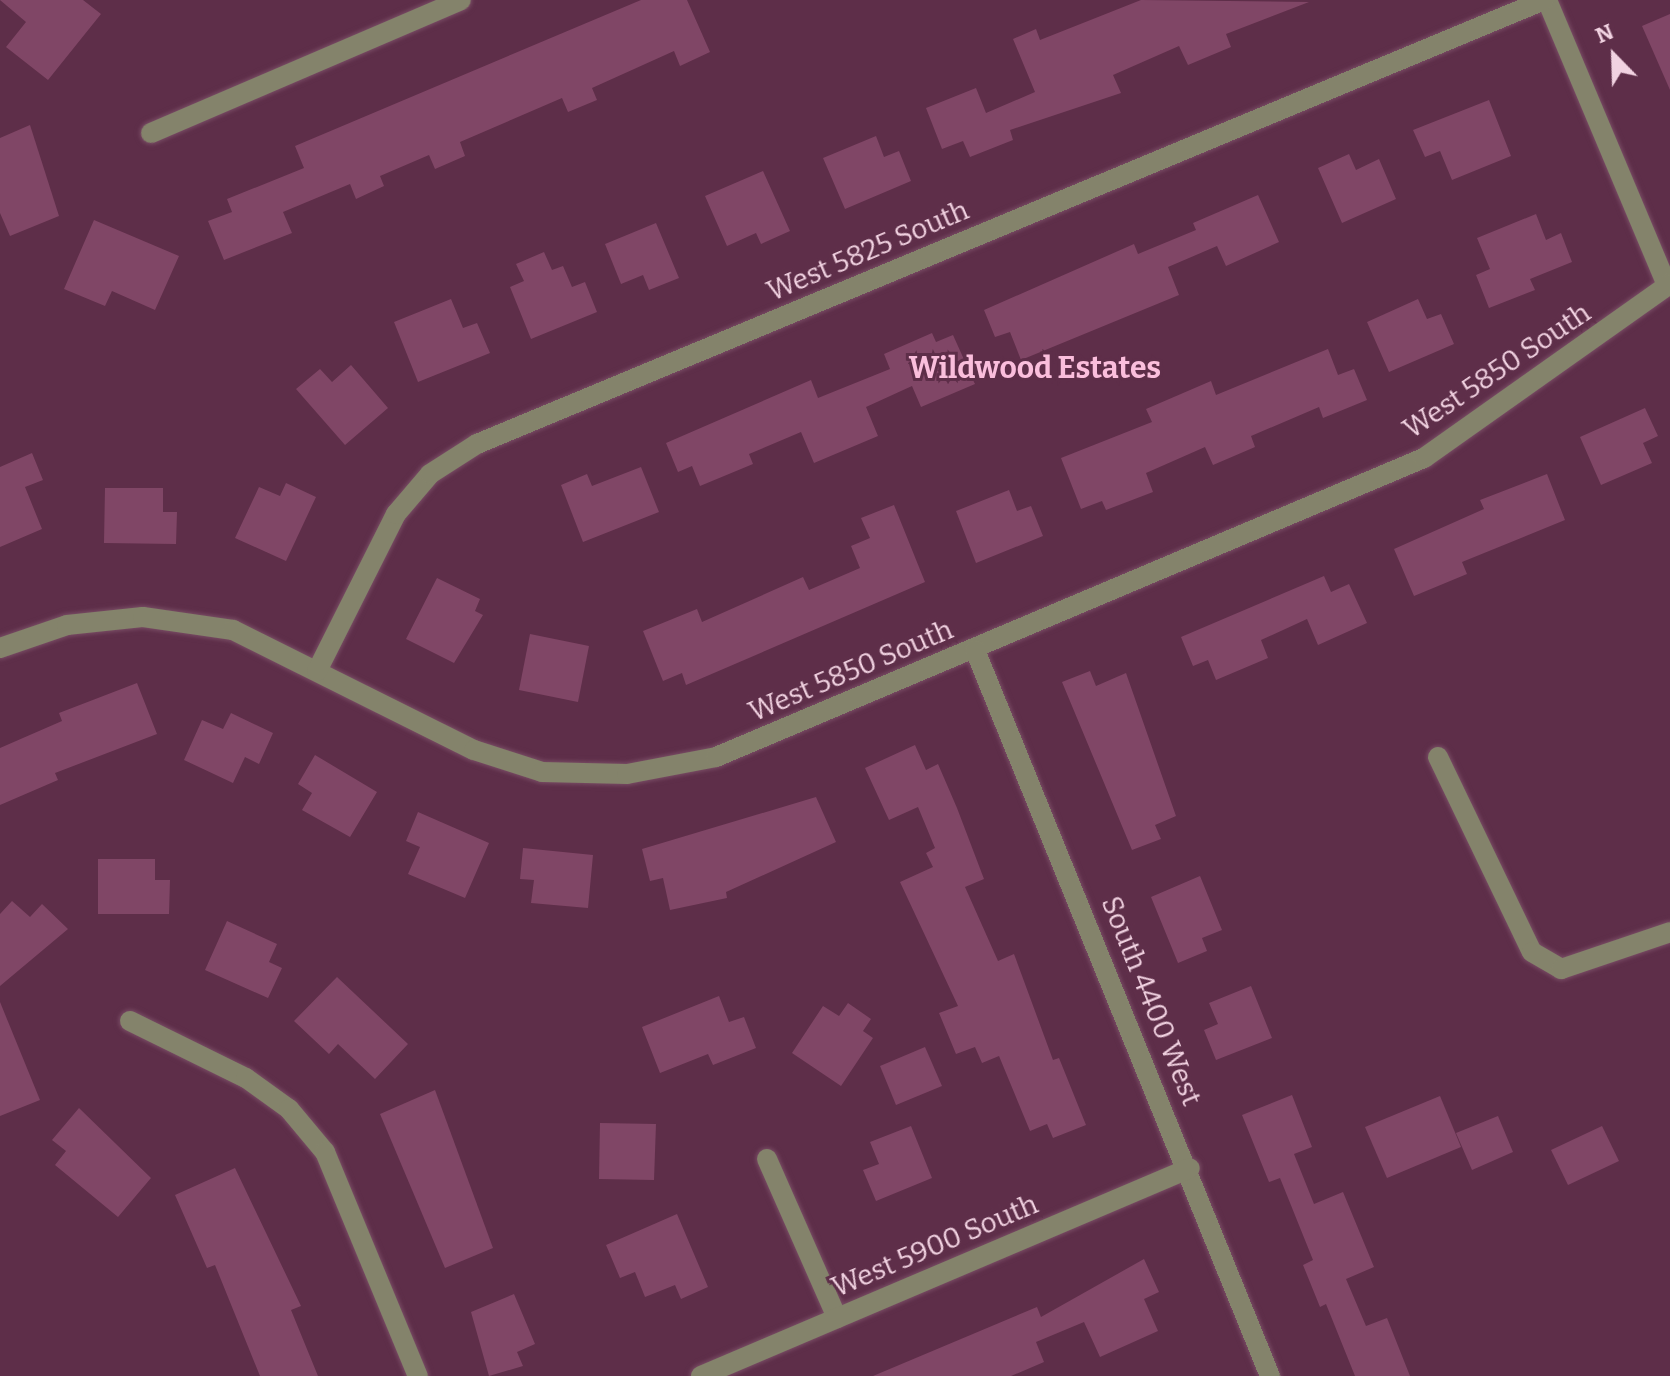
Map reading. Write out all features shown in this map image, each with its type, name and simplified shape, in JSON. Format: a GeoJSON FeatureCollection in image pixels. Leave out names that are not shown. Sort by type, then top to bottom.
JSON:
{"type":"FeatureCollection","features":[{"type":"Feature","properties":{"kind":"street"},"geometry":{"type":"LineString","coordinates":[[151,133],[461,0]]}},
{"type":"Feature","properties":{"kind":"street"},"geometry":{"type":"LineString","coordinates":[[1546,0],[1669,285]]}},
{"type":"Feature","properties":{"kind":"street","name":"West 5825 South"},"geometry":{"type":"LineString","coordinates":[[317,671],[396,514],[430,474],[477,444],[1546,0]]}},
{"type":"Feature","properties":{"kind":"street","name":"West 5850 South"},"geometry":{"type":"LineString","coordinates":[[0,648],[67,625],[143,617],[233,630],[474,750],[542,772],[627,774],[716,757],[1424,458],[1669,285]]}},
{"type":"Feature","properties":{"kind":"street","name":"South 4400 West"},"geometry":{"type":"LineString","coordinates":[[975,650],[1190,1168],[1270,1376]]}},
{"type":"Feature","properties":{"kind":"street"},"geometry":{"type":"LineString","coordinates":[[1438,757],[1510,920],[1532,952],[1561,969],[1670,932]]}},
{"type":"Feature","properties":{"kind":"street"},"geometry":{"type":"LineString","coordinates":[[130,1021],[246,1078],[289,1109],[325,1152],[418,1376]]}},
{"type":"Feature","properties":{"kind":"street"},"geometry":{"type":"LineString","coordinates":[[767,1159],[837,1318]]}},
{"type":"Feature","properties":{"kind":"street","name":"West 5900 South"},"geometry":{"type":"LineString","coordinates":[[701,1376],[1190,1168]]}},
{"type":"Feature","properties":{"kind":"building"},"geometry":{"type":"Polygon","coordinates":[[[0,0],[83,0],[101,14],[48,80],[6,47],[26,22],[0,0]]]}},
{"type":"Feature","properties":{"kind":"building"},"geometry":{"type":"Polygon","coordinates":[[[641,0],[687,0],[710,52],[680,66],[674,51],[592,88],[597,100],[568,112],[562,98],[460,142],[465,156],[435,169],[429,155],[380,176],[384,186],[356,199],[350,184],[283,212],[292,233],[224,260],[208,221],[232,212],[227,199],[304,168],[295,146],[641,0]]]}},
{"type":"Feature","properties":{"kind":"building"},"geometry":{"type":"Polygon","coordinates":[[[1141,0],[1309,2],[1226,34],[1231,47],[1188,65],[1179,46],[1113,75],[1121,93],[1010,130],[1013,140],[970,157],[963,141],[942,149],[926,108],[976,88],[986,113],[1035,92],[1013,39],[1036,29],[1040,40],[1141,0]]]}},
{"type":"Feature","properties":{"kind":"building"},"geometry":{"type":"Polygon","coordinates":[[[1670,14],[1670,90],[1642,26],[1670,14]]]}},
{"type":"Feature","properties":{"kind":"building"},"geometry":{"type":"Polygon","coordinates":[[[1489,100],[1511,156],[1452,180],[1440,151],[1425,157],[1413,130],[1489,100]]]}},
{"type":"Feature","properties":{"kind":"building"},"geometry":{"type":"Polygon","coordinates":[[[30,125],[59,216],[10,236],[0,213],[0,138],[30,125]]]}},
{"type":"Feature","properties":{"kind":"building"},"geometry":{"type":"Polygon","coordinates":[[[876,136],[884,157],[899,151],[911,181],[845,209],[823,158],[876,136]]]}},
{"type":"Feature","properties":{"kind":"building"},"geometry":{"type":"Polygon","coordinates":[[[1349,154],[1356,170],[1379,159],[1396,199],[1342,223],[1318,168],[1349,154]]]}},
{"type":"Feature","properties":{"kind":"building"},"geometry":{"type":"Polygon","coordinates":[[[763,171],[790,231],[761,244],[756,233],[727,246],[705,196],[763,171]]]}},
{"type":"Feature","properties":{"kind":"building"},"geometry":{"type":"Polygon","coordinates":[[[1258,195],[1279,242],[1226,266],[1217,246],[1168,267],[1179,295],[1021,360],[1010,332],[995,337],[984,310],[1134,244],[1138,254],[1196,230],[1193,223],[1258,195]]]}},
{"type":"Feature","properties":{"kind":"building"},"geometry":{"type":"Polygon","coordinates":[[[1536,214],[1546,240],[1561,233],[1572,262],[1530,279],[1535,290],[1489,308],[1476,275],[1490,269],[1477,238],[1536,214]]]}},
{"type":"Feature","properties":{"kind":"building"},"geometry":{"type":"Polygon","coordinates":[[[94,220],[179,256],[155,310],[112,291],[105,306],[64,289],[94,220]]]}},
{"type":"Feature","properties":{"kind":"building"},"geometry":{"type":"Polygon","coordinates":[[[656,223],[679,278],[649,290],[643,275],[621,284],[605,244],[656,223]]]}},
{"type":"Feature","properties":{"kind":"building"},"geometry":{"type":"Polygon","coordinates":[[[544,252],[552,270],[563,266],[572,287],[585,282],[597,312],[531,339],[510,287],[524,281],[516,264],[544,252]]]}},
{"type":"Feature","properties":{"kind":"building"},"geometry":{"type":"Polygon","coordinates":[[[451,299],[463,328],[477,323],[490,353],[418,382],[394,322],[451,299]]]}},
{"type":"Feature","properties":{"kind":"building"},"geometry":{"type":"Polygon","coordinates":[[[1418,299],[1427,319],[1441,314],[1454,344],[1389,372],[1367,322],[1418,299]]]}},
{"type":"Feature","properties":{"kind":"building"},"geometry":{"type":"Polygon","coordinates":[[[932,333],[936,342],[953,335],[975,384],[921,407],[912,386],[866,407],[878,436],[814,463],[801,432],[749,454],[753,464],[700,486],[692,466],[678,472],[666,443],[811,380],[818,398],[890,369],[884,354],[932,333]]]}},
{"type":"Feature","properties":{"kind":"building"},"geometry":{"type":"Polygon","coordinates":[[[1328,349],[1338,375],[1354,369],[1367,400],[1323,418],[1319,407],[1251,436],[1255,447],[1213,465],[1205,447],[1146,473],[1153,492],[1106,510],[1102,501],[1081,509],[1061,458],[1152,422],[1146,409],[1211,381],[1216,395],[1328,349]]]}},
{"type":"Feature","properties":{"kind":"building"},"geometry":{"type":"Polygon","coordinates":[[[351,365],[388,408],[345,445],[296,389],[320,369],[332,382],[351,365]]]}},
{"type":"Feature","properties":{"kind":"building"},"geometry":{"type":"Polygon","coordinates":[[[1645,408],[1658,436],[1643,443],[1652,463],[1601,485],[1580,437],[1645,408]]]}},
{"type":"Feature","properties":{"kind":"building"},"geometry":{"type":"Polygon","coordinates":[[[32,453],[43,480],[25,487],[42,529],[0,547],[0,467],[32,453]]]}},
{"type":"Feature","properties":{"kind":"building"},"geometry":{"type":"Polygon","coordinates":[[[641,467],[659,512],[583,542],[561,485],[587,474],[592,486],[641,467]]]}},
{"type":"Feature","properties":{"kind":"building"},"geometry":{"type":"Polygon","coordinates":[[[1547,474],[1565,520],[1462,562],[1467,574],[1414,596],[1394,549],[1484,509],[1480,500],[1547,474]]]}},
{"type":"Feature","properties":{"kind":"building"},"geometry":{"type":"Polygon","coordinates":[[[286,483],[316,497],[286,561],[235,538],[259,487],[280,496],[286,483]]]}},
{"type":"Feature","properties":{"kind":"building"},"geometry":{"type":"Polygon","coordinates":[[[105,488],[163,488],[163,512],[177,512],[176,544],[104,543],[105,488]]]}},
{"type":"Feature","properties":{"kind":"building"},"geometry":{"type":"Polygon","coordinates":[[[1009,490],[1017,511],[1031,506],[1043,536],[976,563],[956,511],[1009,490]]]}},
{"type":"Feature","properties":{"kind":"building"},"geometry":{"type":"Polygon","coordinates":[[[894,505],[925,582],[686,685],[682,673],[663,681],[643,631],[697,609],[702,622],[803,577],[809,590],[860,568],[851,546],[870,538],[861,518],[894,505]]]}},
{"type":"Feature","properties":{"kind":"building"},"geometry":{"type":"Polygon","coordinates":[[[1324,576],[1331,592],[1349,584],[1367,623],[1318,645],[1307,619],[1261,640],[1268,658],[1216,680],[1208,660],[1193,666],[1181,637],[1324,576]]]}},
{"type":"Feature","properties":{"kind":"building"},"geometry":{"type":"Polygon","coordinates":[[[437,578],[480,599],[475,611],[483,615],[454,663],[406,639],[437,578]]]}},
{"type":"Feature","properties":{"kind":"building"},"geometry":{"type":"Polygon","coordinates":[[[530,634],[589,646],[578,702],[519,690],[530,634]]]}},
{"type":"Feature","properties":{"kind":"building"},"geometry":{"type":"Polygon","coordinates":[[[1090,671],[1096,686],[1126,673],[1176,816],[1155,825],[1161,839],[1132,850],[1062,682],[1090,671]]]}},
{"type":"Feature","properties":{"kind":"building"},"geometry":{"type":"Polygon","coordinates":[[[137,683],[157,734],[55,773],[58,780],[0,805],[0,748],[62,721],[59,713],[137,683]]]}},
{"type":"Feature","properties":{"kind":"building"},"geometry":{"type":"Polygon","coordinates":[[[231,713],[273,733],[259,764],[245,757],[233,783],[184,760],[202,720],[223,729],[231,713]]]}},
{"type":"Feature","properties":{"kind":"building"},"geometry":{"type":"Polygon","coordinates":[[[915,745],[926,770],[938,764],[984,879],[965,887],[998,961],[1014,954],[1053,1060],[1059,1058],[1086,1125],[1053,1138],[1047,1124],[1030,1131],[999,1056],[982,1063],[975,1047],[956,1054],[939,1013],[958,1006],[900,882],[933,867],[926,853],[935,848],[918,807],[889,820],[865,768],[915,745]]]}},
{"type":"Feature","properties":{"kind":"building"},"geometry":{"type":"Polygon","coordinates":[[[315,755],[377,792],[350,837],[302,810],[312,793],[298,784],[315,755]]]}},
{"type":"Feature","properties":{"kind":"building"},"geometry":{"type":"Polygon","coordinates":[[[816,797],[836,842],[726,892],[727,898],[670,910],[663,878],[650,881],[642,849],[816,797]]]}},
{"type":"Feature","properties":{"kind":"building"},"geometry":{"type":"Polygon","coordinates":[[[418,812],[489,843],[465,898],[408,874],[420,847],[406,841],[418,812]]]}},
{"type":"Feature","properties":{"kind":"building"},"geometry":{"type":"Polygon","coordinates":[[[523,848],[593,855],[588,908],[531,903],[534,880],[520,879],[523,848]]]}},
{"type":"Feature","properties":{"kind":"building"},"geometry":{"type":"Polygon","coordinates":[[[98,859],[155,859],[155,880],[170,880],[169,914],[98,914],[98,859]]]}},
{"type":"Feature","properties":{"kind":"building"},"geometry":{"type":"Polygon","coordinates":[[[1200,876],[1222,930],[1202,938],[1207,951],[1178,963],[1151,897],[1200,876]]]}},
{"type":"Feature","properties":{"kind":"building"},"geometry":{"type":"Polygon","coordinates":[[[12,901],[30,917],[42,904],[68,929],[0,986],[0,914],[12,901]]]}},
{"type":"Feature","properties":{"kind":"building"},"geometry":{"type":"Polygon","coordinates":[[[227,921],[277,944],[269,962],[282,968],[268,998],[205,970],[227,921]]]}},
{"type":"Feature","properties":{"kind":"building"},"geometry":{"type":"Polygon","coordinates":[[[337,977],[408,1044],[375,1079],[338,1044],[329,1054],[294,1021],[337,977]]]}},
{"type":"Feature","properties":{"kind":"building"},"geometry":{"type":"Polygon","coordinates":[[[1251,986],[1272,1038],[1216,1060],[1204,1030],[1218,1024],[1209,1003],[1251,986]]]}},
{"type":"Feature","properties":{"kind":"building"},"geometry":{"type":"Polygon","coordinates":[[[719,996],[729,1022],[744,1017],[756,1048],[713,1065],[708,1054],[660,1073],[642,1027],[719,996]]]}},
{"type":"Feature","properties":{"kind":"building"},"geometry":{"type":"Polygon","coordinates":[[[0,1002],[40,1100],[0,1116],[0,1002]]]}},
{"type":"Feature","properties":{"kind":"building"},"geometry":{"type":"Polygon","coordinates":[[[848,1003],[871,1019],[863,1031],[873,1038],[841,1086],[792,1053],[823,1006],[839,1016],[848,1003]]]}},
{"type":"Feature","properties":{"kind":"building"},"geometry":{"type":"Polygon","coordinates":[[[925,1047],[942,1086],[896,1105],[880,1066],[925,1047]]]}},
{"type":"Feature","properties":{"kind":"building"},"geometry":{"type":"Polygon","coordinates":[[[435,1090],[493,1248],[445,1268],[380,1114],[435,1090]]]}},
{"type":"Feature","properties":{"kind":"building"},"geometry":{"type":"Polygon","coordinates":[[[1292,1095],[1312,1147],[1294,1154],[1314,1204],[1343,1192],[1374,1267],[1346,1279],[1366,1326],[1387,1318],[1410,1376],[1355,1376],[1326,1304],[1320,1307],[1303,1265],[1313,1260],[1280,1178],[1269,1182],[1242,1115],[1292,1095]]]}},
{"type":"Feature","properties":{"kind":"building"},"geometry":{"type":"Polygon","coordinates":[[[1440,1096],[1461,1147],[1387,1178],[1365,1127],[1440,1096]]]}},
{"type":"Feature","properties":{"kind":"building"},"geometry":{"type":"Polygon","coordinates":[[[79,1108],[151,1178],[118,1217],[55,1165],[66,1151],[52,1140],[79,1108]]]}},
{"type":"Feature","properties":{"kind":"building"},"geometry":{"type":"Polygon","coordinates":[[[1498,1116],[1513,1152],[1472,1170],[1456,1133],[1498,1116]]]}},
{"type":"Feature","properties":{"kind":"building"},"geometry":{"type":"Polygon","coordinates":[[[600,1123],[656,1124],[654,1180],[599,1179],[600,1123]]]}},
{"type":"Feature","properties":{"kind":"building"},"geometry":{"type":"Polygon","coordinates":[[[911,1126],[932,1178],[876,1201],[863,1170],[879,1164],[870,1142],[911,1126]]]}},
{"type":"Feature","properties":{"kind":"building"},"geometry":{"type":"Polygon","coordinates":[[[1602,1126],[1619,1161],[1568,1185],[1551,1150],[1602,1126]]]}},
{"type":"Feature","properties":{"kind":"building"},"geometry":{"type":"Polygon","coordinates":[[[235,1168],[301,1306],[291,1310],[318,1376],[260,1376],[215,1265],[207,1268],[175,1195],[235,1168]]]}},
{"type":"Feature","properties":{"kind":"building"},"geometry":{"type":"Polygon","coordinates":[[[677,1214],[708,1287],[681,1299],[675,1285],[645,1297],[635,1272],[620,1278],[606,1245],[677,1214]]]}},
{"type":"Feature","properties":{"kind":"building"},"geometry":{"type":"Polygon","coordinates":[[[1144,1259],[1159,1292],[1144,1299],[1158,1331],[1100,1357],[1084,1322],[1036,1342],[1044,1362],[1011,1376],[873,1376],[1037,1307],[1041,1317],[1144,1259]]]}},
{"type":"Feature","properties":{"kind":"building"},"geometry":{"type":"Polygon","coordinates":[[[514,1294],[535,1344],[517,1352],[523,1366],[489,1376],[471,1312],[514,1294]]]}},
{"type":"Feature","properties":{"kind":"district","name":"Wildwood Estates"},"geometry":{"type":"Point","coordinates":[1035,368]}}]}
